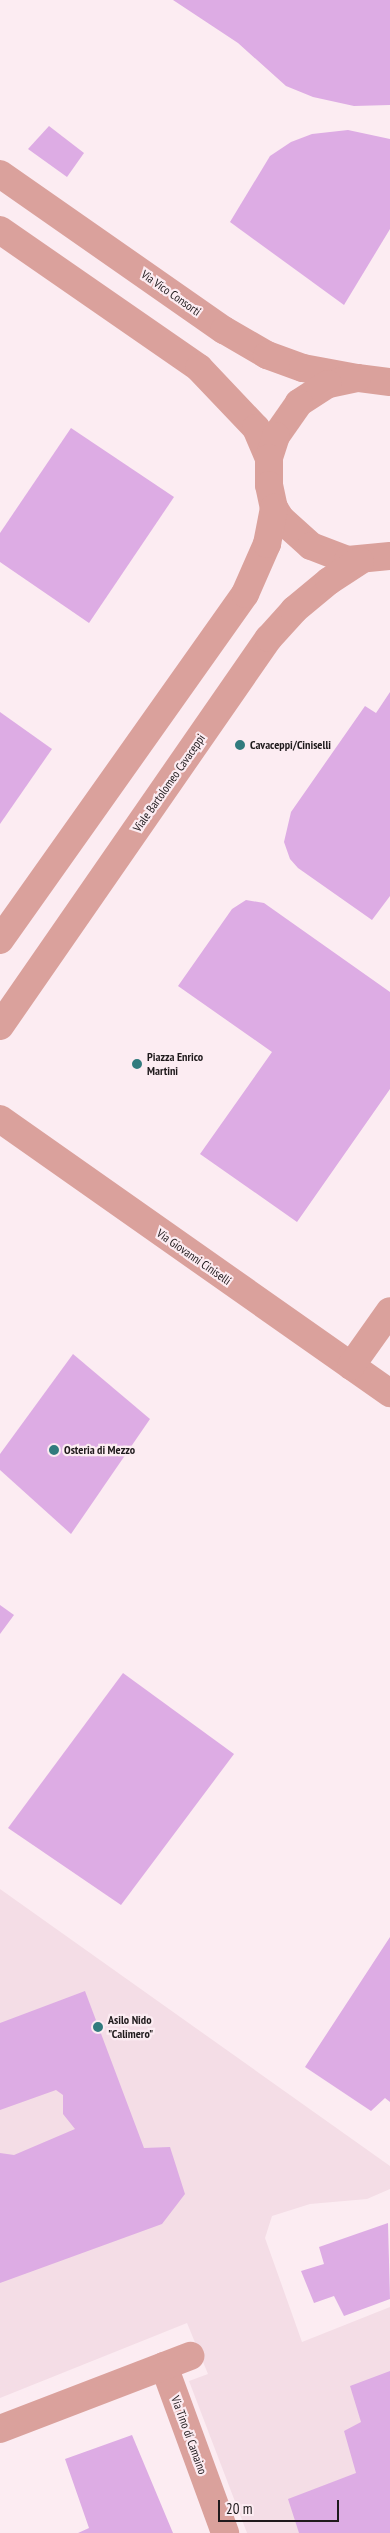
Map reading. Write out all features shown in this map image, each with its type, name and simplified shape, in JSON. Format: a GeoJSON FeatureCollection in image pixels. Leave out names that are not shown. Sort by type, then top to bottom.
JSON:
{"type":"FeatureCollection","features":[{"type":"Feature","properties":{"kind":"street","name":"Via Vico Consorti"},"geometry":{"type":"LineString","coordinates":[[0,174],[224,330],[267,355],[303,368],[390,382]]}},
{"type":"Feature","properties":{"kind":"street"},"geometry":{"type":"LineString","coordinates":[[0,230],[199,368],[256,428],[269,458]]}},
{"type":"Feature","properties":{"kind":"street"},"geometry":{"type":"LineString","coordinates":[[390,359],[357,378],[328,384],[299,403],[285,418],[269,458],[269,485],[274,508],[281,520],[311,546],[334,557],[360,561],[390,556]]}},
{"type":"Feature","properties":{"kind":"street"},"geometry":{"type":"LineString","coordinates":[[0,940],[245,594],[265,551],[274,508]]}},
{"type":"Feature","properties":{"kind":"street","name":"Viale Bartolomeo Cavaceppi"},"geometry":{"type":"LineString","coordinates":[[0,1026],[269,638],[322,586],[360,561]]}},
{"type":"Feature","properties":{"kind":"street","name":"Via Giovanni Ciniselli"},"geometry":{"type":"LineString","coordinates":[[0,1119],[390,1393]]}},
{"type":"Feature","properties":{"kind":"street"},"geometry":{"type":"LineString","coordinates":[[351,1366],[390,1311]]}},
{"type":"Feature","properties":{"kind":"street"},"geometry":{"type":"LineString","coordinates":[[0,2430],[190,2356]]}},
{"type":"Feature","properties":{"kind":"street","name":"Via Tino di Camaino"},"geometry":{"type":"LineString","coordinates":[[164,2366],[225,2533]]}},
{"type":"Feature","properties":{"kind":"shaded area","name":"Asilo Nido \"Calimero\""},"geometry":{"type":"Polygon","coordinates":[[[0,1889],[390,2166],[390,2189],[367,2199],[310,2204],[272,2216],[265,2238],[302,2342],[390,2307],[390,2533],[247,2533],[189,2381],[208,2374],[187,2323],[0,2398],[0,1889]]]}},
{"type":"Feature","properties":{"kind":"building"},"geometry":{"type":"Polygon","coordinates":[[[173,0],[390,0],[390,105],[354,106],[313,97],[286,86],[238,43],[173,0]]]}},
{"type":"Feature","properties":{"kind":"building"},"geometry":{"type":"Polygon","coordinates":[[[49,126],[84,153],[67,177],[28,149],[49,126]]]}},
{"type":"Feature","properties":{"kind":"building"},"geometry":{"type":"Polygon","coordinates":[[[348,130],[390,139],[390,229],[344,305],[230,222],[270,156],[291,142],[312,134],[348,130]]]}},
{"type":"Feature","properties":{"kind":"building"},"geometry":{"type":"Polygon","coordinates":[[[71,428],[174,497],[89,623],[0,562],[0,533],[71,428]]]}},
{"type":"Feature","properties":{"kind":"building"},"geometry":{"type":"Polygon","coordinates":[[[390,692],[390,896],[372,920],[298,868],[290,859],[284,842],[291,812],[365,706],[376,713],[390,692]]]}},
{"type":"Feature","properties":{"kind":"building"},"geometry":{"type":"Polygon","coordinates":[[[0,712],[52,749],[0,824],[0,712]]]}},
{"type":"Feature","properties":{"kind":"building"},"geometry":{"type":"Polygon","coordinates":[[[246,900],[264,903],[390,992],[390,1089],[297,1222],[200,1154],[272,1052],[178,986],[232,909],[246,900]]]}},
{"type":"Feature","properties":{"kind":"building"},"geometry":{"type":"Polygon","coordinates":[[[73,1354],[150,1419],[71,1534],[0,1470],[0,1454],[73,1354]]]}},
{"type":"Feature","properties":{"kind":"building"},"geometry":{"type":"Polygon","coordinates":[[[0,1605],[14,1615],[0,1634],[0,1605]]]}},
{"type":"Feature","properties":{"kind":"building"},"geometry":{"type":"Polygon","coordinates":[[[123,1673],[234,1754],[121,1905],[8,1828],[123,1673]]]}},
{"type":"Feature","properties":{"kind":"building"},"geometry":{"type":"Polygon","coordinates":[[[390,1937],[390,2102],[385,2098],[371,2111],[305,2067],[390,1937]]]}},
{"type":"Feature","properties":{"kind":"building"},"geometry":{"type":"Polygon","coordinates":[[[85,1991],[144,2148],[170,2147],[185,2194],[162,2224],[0,2283],[0,2153],[14,2155],[75,2129],[63,2114],[63,2095],[56,2090],[0,2110],[0,2023],[85,1991]]]}},
{"type":"Feature","properties":{"kind":"building"},"geometry":{"type":"Polygon","coordinates":[[[388,2223],[390,2299],[344,2316],[334,2296],[314,2303],[301,2271],[324,2264],[319,2247],[388,2223]]]}},
{"type":"Feature","properties":{"kind":"building"},"geometry":{"type":"Polygon","coordinates":[[[390,2371],[390,2533],[299,2533],[288,2499],[356,2473],[344,2431],[361,2422],[350,2386],[390,2371]]]}},
{"type":"Feature","properties":{"kind":"building"},"geometry":{"type":"Polygon","coordinates":[[[132,2435],[173,2533],[78,2533],[89,2528],[65,2459],[132,2435]]]}},
{"type":"Feature","properties":{"kind":"place","name":"Cavaceppi/Ciniselli"},"geometry":{"type":"Point","coordinates":[240,745]}},
{"type":"Feature","properties":{"kind":"place","name":"Piazza Enrico Martini"},"geometry":{"type":"Point","coordinates":[137,1064]}},
{"type":"Feature","properties":{"kind":"place","name":"Osteria di Mezzo"},"geometry":{"type":"Point","coordinates":[54,1450]}},
{"type":"Feature","properties":{"kind":"place","name":"Asilo Nido \"Calimero\""},"geometry":{"type":"Point","coordinates":[98,2027]}}]}
